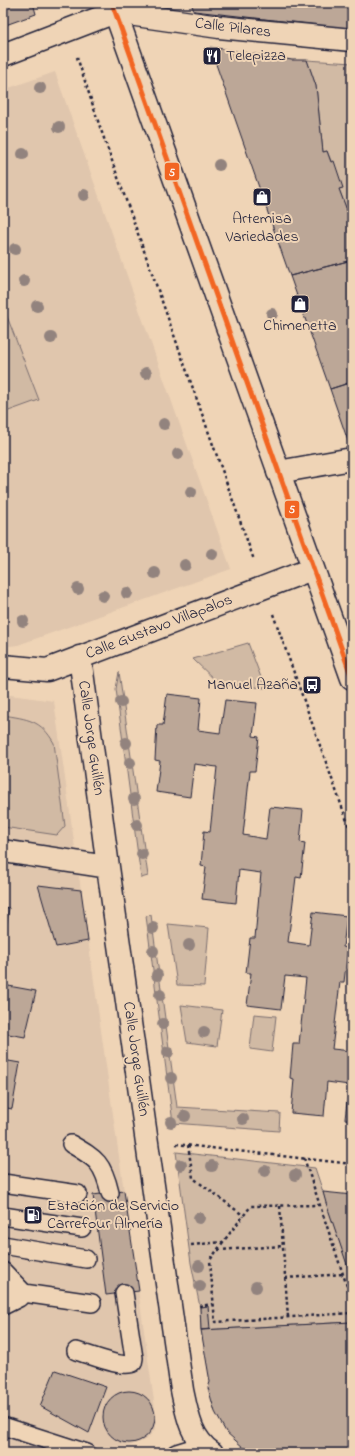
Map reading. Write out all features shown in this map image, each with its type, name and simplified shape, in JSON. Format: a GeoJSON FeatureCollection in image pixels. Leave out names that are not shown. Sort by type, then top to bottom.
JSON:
{"type":"FeatureCollection","features":[{"type":"Feature","properties":{"kind":"street","name":"Calle Pilares"},"geometry":{"type":"LineString","coordinates":[[113,7],[219,27],[352,40]]}},
{"type":"Feature","properties":{"kind":"street"},"geometry":{"type":"LineString","coordinates":[[3,55],[113,7],[352,678]]}},
{"type":"Feature","properties":{"kind":"street"},"geometry":{"type":"LineString","coordinates":[[278,472],[352,459]]}},
{"type":"Feature","properties":{"kind":"street","name":"Calle Gustavo Villapalos"},"geometry":{"type":"LineString","coordinates":[[3,666],[47,670],[312,568]]}},
{"type":"Feature","properties":{"kind":"street","name":"Calle Jorge Guillén"},"geometry":{"type":"LineString","coordinates":[[80,657],[182,1390],[193,1431],[207,1449]]}},
{"type":"Feature","properties":{"kind":"street"},"geometry":{"type":"LineString","coordinates":[[3,851],[108,866]]}},
{"type":"Feature","properties":{"kind":"lane"},"geometry":{"type":"LineString","coordinates":[[71,1144],[99,1162],[110,1193]]}},
{"type":"Feature","properties":{"kind":"lane"},"geometry":{"type":"LineString","coordinates":[[3,1183],[78,1194]]}},
{"type":"Feature","properties":{"kind":"lane"},"geometry":{"type":"LineString","coordinates":[[3,1216],[82,1228]]}},
{"type":"Feature","properties":{"kind":"lane"},"geometry":{"type":"LineString","coordinates":[[3,1245],[86,1259]]}},
{"type":"Feature","properties":{"kind":"lane"},"geometry":{"type":"LineString","coordinates":[[3,1271],[24,1293]]}},
{"type":"Feature","properties":{"kind":"lane"},"geometry":{"type":"LineString","coordinates":[[3,1290],[92,1303]]}},
{"type":"Feature","properties":{"kind":"lane"},"geometry":{"type":"LineString","coordinates":[[3,1306],[19,1298],[24,1293]]}},
{"type":"Feature","properties":{"kind":"lane"},"geometry":{"type":"LineString","coordinates":[[76,1351],[121,1364],[130,1365],[133,1363],[134,1358],[124,1293]]}},
{"type":"Feature","properties":{"kind":"lane"},"geometry":{"type":"LineString","coordinates":[[3,1426],[87,1453]]}},
{"type":"Feature","properties":{"kind":"lane"},"geometry":{"type":"LineString","coordinates":[[176,1453],[207,1449]]}},
{"type":"Feature","properties":{"kind":"path"},"geometry":{"type":"LineString","coordinates":[[88,91],[255,565]]}},
{"type":"Feature","properties":{"kind":"path"},"geometry":{"type":"LineString","coordinates":[[273,615],[352,835]]}},
{"type":"Feature","properties":{"kind":"path"},"geometry":{"type":"LineString","coordinates":[[169,1143],[352,1164]]}},
{"type":"Feature","properties":{"kind":"path"},"geometry":{"type":"LineString","coordinates":[[188,1145],[193,1178],[244,1216]]}},
{"type":"Feature","properties":{"kind":"path"},"geometry":{"type":"LineString","coordinates":[[304,1158],[352,1301]]}},
{"type":"Feature","properties":{"kind":"path"},"geometry":{"type":"LineString","coordinates":[[320,1205],[251,1206],[210,1260],[215,1322],[352,1312]]}},
{"type":"Feature","properties":{"kind":"path"},"geometry":{"type":"LineString","coordinates":[[280,1206],[288,1317]]}},
{"type":"Feature","properties":{"kind":"path"},"geometry":{"type":"LineString","coordinates":[[184,1246],[224,1242]]}},
{"type":"Feature","properties":{"kind":"path"},"geometry":{"type":"LineString","coordinates":[[218,1250],[283,1246]]}},
{"type":"Feature","properties":{"kind":"path"},"geometry":{"type":"LineString","coordinates":[[285,1278],[344,1274]]}},
{"type":"Feature","properties":{"kind":"path"},"geometry":{"type":"LineString","coordinates":[[194,1306],[213,1304]]}},
{"type":"Feature","properties":{"kind":"shaded area"},"geometry":{"type":"Polygon","coordinates":[[[307,60],[352,63],[352,215],[351,212],[348,213],[339,189],[342,188],[327,151],[323,152],[316,86],[307,60]]]}},
{"type":"Feature","properties":{"kind":"shaded area"},"geometry":{"type":"Polygon","coordinates":[[[55,72],[231,569],[18,645],[3,647],[3,90],[55,72]]]}},
{"type":"Feature","properties":{"kind":"shaded area"},"geometry":{"type":"Polygon","coordinates":[[[3,306],[39,400],[3,413],[3,306]]]}},
{"type":"Feature","properties":{"kind":"shaded area"},"geometry":{"type":"Polygon","coordinates":[[[248,643],[265,688],[219,684],[193,659],[248,643]]]}},
{"type":"Feature","properties":{"kind":"shaded area"},"geometry":{"type":"Polygon","coordinates":[[[119,672],[148,876],[141,878],[116,689],[119,672]]]}},
{"type":"Feature","properties":{"kind":"shaded area"},"geometry":{"type":"Polygon","coordinates":[[[3,694],[54,701],[157,1422],[154,1431],[147,1439],[130,1446],[3,1449],[3,694]]]}},
{"type":"Feature","properties":{"kind":"shaded area"},"geometry":{"type":"Polygon","coordinates":[[[3,715],[20,718],[39,725],[49,735],[54,743],[65,826],[57,835],[3,827],[3,715]]]}},
{"type":"Feature","properties":{"kind":"shaded area"},"geometry":{"type":"Polygon","coordinates":[[[151,915],[177,1107],[280,1113],[279,1131],[173,1123],[146,916],[151,915]]]}},
{"type":"Feature","properties":{"kind":"shaded area"},"geometry":{"type":"Polygon","coordinates":[[[168,924],[209,928],[204,986],[177,985],[168,924]]]}},
{"type":"Feature","properties":{"kind":"shaded area"},"geometry":{"type":"Polygon","coordinates":[[[181,1005],[222,1010],[217,1046],[187,1042],[181,1005]]]}},
{"type":"Feature","properties":{"kind":"shaded area"},"geometry":{"type":"Polygon","coordinates":[[[254,1014],[276,1016],[272,1052],[250,1049],[254,1014]]]}},
{"type":"Feature","properties":{"kind":"shaded area"},"geometry":{"type":"Polygon","coordinates":[[[176,1152],[315,1168],[352,1279],[352,1322],[201,1330],[200,1307],[191,1263],[176,1152]]]}},
{"type":"Feature","properties":{"kind":"building"},"geometry":{"type":"Polygon","coordinates":[[[3,3],[33,3],[36,14],[3,26],[3,3]]]}},
{"type":"Feature","properties":{"kind":"building"},"geometry":{"type":"Polygon","coordinates":[[[191,3],[352,3],[352,29],[194,11],[191,3]]]}},
{"type":"Feature","properties":{"kind":"building"},"geometry":{"type":"Polygon","coordinates":[[[210,47],[292,60],[307,60],[316,86],[323,152],[327,151],[331,162],[334,161],[343,188],[339,189],[348,213],[351,212],[352,215],[352,260],[290,276],[210,47]]]}},
{"type":"Feature","properties":{"kind":"building"},"geometry":{"type":"Polygon","coordinates":[[[352,260],[352,382],[330,389],[290,276],[352,260]]]}},
{"type":"Feature","properties":{"kind":"building"},"geometry":{"type":"Polygon","coordinates":[[[352,382],[352,443],[349,444],[330,389],[352,382]]]}},
{"type":"Feature","properties":{"kind":"building"},"geometry":{"type":"Polygon","coordinates":[[[167,694],[201,698],[198,730],[220,733],[225,700],[257,703],[253,736],[259,737],[255,771],[250,771],[243,835],[266,839],[270,807],[303,810],[300,842],[305,843],[301,878],[296,877],[288,942],[309,945],[313,912],[347,916],[343,947],[348,948],[344,982],[340,982],[332,1049],[352,1051],[352,1120],[345,1119],[349,1085],[327,1082],[324,1116],[291,1113],[294,1079],[290,1078],[293,1044],[299,1044],[306,978],[285,976],[281,1009],[247,1005],[251,973],[246,973],[250,938],[255,938],[261,873],[239,870],[236,903],[202,899],[206,867],[201,866],[204,831],[210,832],[217,767],[194,764],[190,797],[156,792],[160,761],[155,760],[157,725],[163,725],[167,694]]]}},
{"type":"Feature","properties":{"kind":"building"},"geometry":{"type":"Polygon","coordinates":[[[38,885],[81,890],[88,941],[56,947],[38,885]]]}},
{"type":"Feature","properties":{"kind":"building"},"geometry":{"type":"Polygon","coordinates":[[[3,907],[9,908],[3,947],[3,907]]]}},
{"type":"Feature","properties":{"kind":"building"},"geometry":{"type":"Polygon","coordinates":[[[3,985],[36,991],[25,1037],[3,1033],[3,985]]]}},
{"type":"Feature","properties":{"kind":"building"},"geometry":{"type":"Polygon","coordinates":[[[3,1060],[20,1063],[12,1109],[3,1107],[3,1060]]]}},
{"type":"Feature","properties":{"kind":"building"},"geometry":{"type":"Polygon","coordinates":[[[124,1191],[139,1291],[106,1295],[93,1195],[124,1191]]]}},
{"type":"Feature","properties":{"kind":"building"},"geometry":{"type":"Polygon","coordinates":[[[323,1192],[352,1195],[352,1279],[326,1203],[323,1192]]]}},
{"type":"Feature","properties":{"kind":"building"},"geometry":{"type":"Polygon","coordinates":[[[208,1306],[210,1329],[201,1330],[200,1307],[208,1306]]]}},
{"type":"Feature","properties":{"kind":"building"},"geometry":{"type":"Polygon","coordinates":[[[352,1322],[352,1451],[258,1453],[244,1448],[226,1432],[215,1412],[208,1388],[210,1382],[201,1330],[352,1322]]]}},
{"type":"Feature","properties":{"kind":"building"},"geometry":{"type":"Polygon","coordinates":[[[55,1370],[106,1387],[89,1433],[40,1406],[55,1370]]]}},
{"type":"Feature","properties":{"kind":"building"},"geometry":{"type":"Polygon","coordinates":[[[124,1391],[134,1391],[143,1395],[151,1403],[155,1412],[155,1422],[151,1431],[143,1439],[134,1443],[124,1443],[115,1439],[107,1431],[103,1422],[103,1412],[107,1403],[115,1395],[124,1391]]]}},
{"type":"Feature","properties":{"kind":"transit line","name":"5"},"geometry":{"type":"LineString","coordinates":[[112,3],[352,678]]}},
{"type":"Feature","properties":{"kind":"place","name":"Telepizza"},"geometry":{"type":"Point","coordinates":[212,56]}},
{"type":"Feature","properties":{"kind":"place","name":"Artemisa Variedades"},"geometry":{"type":"Point","coordinates":[262,197]}},
{"type":"Feature","properties":{"kind":"place","name":"Chimenetta"},"geometry":{"type":"Point","coordinates":[300,304]}},
{"type":"Feature","properties":{"kind":"place","name":"Manuel Azaña"},"geometry":{"type":"Point","coordinates":[312,685]}},
{"type":"Feature","properties":{"kind":"place","name":"Estación de Servicio Carrefour Almería"},"geometry":{"type":"Point","coordinates":[33,1215]}}]}
